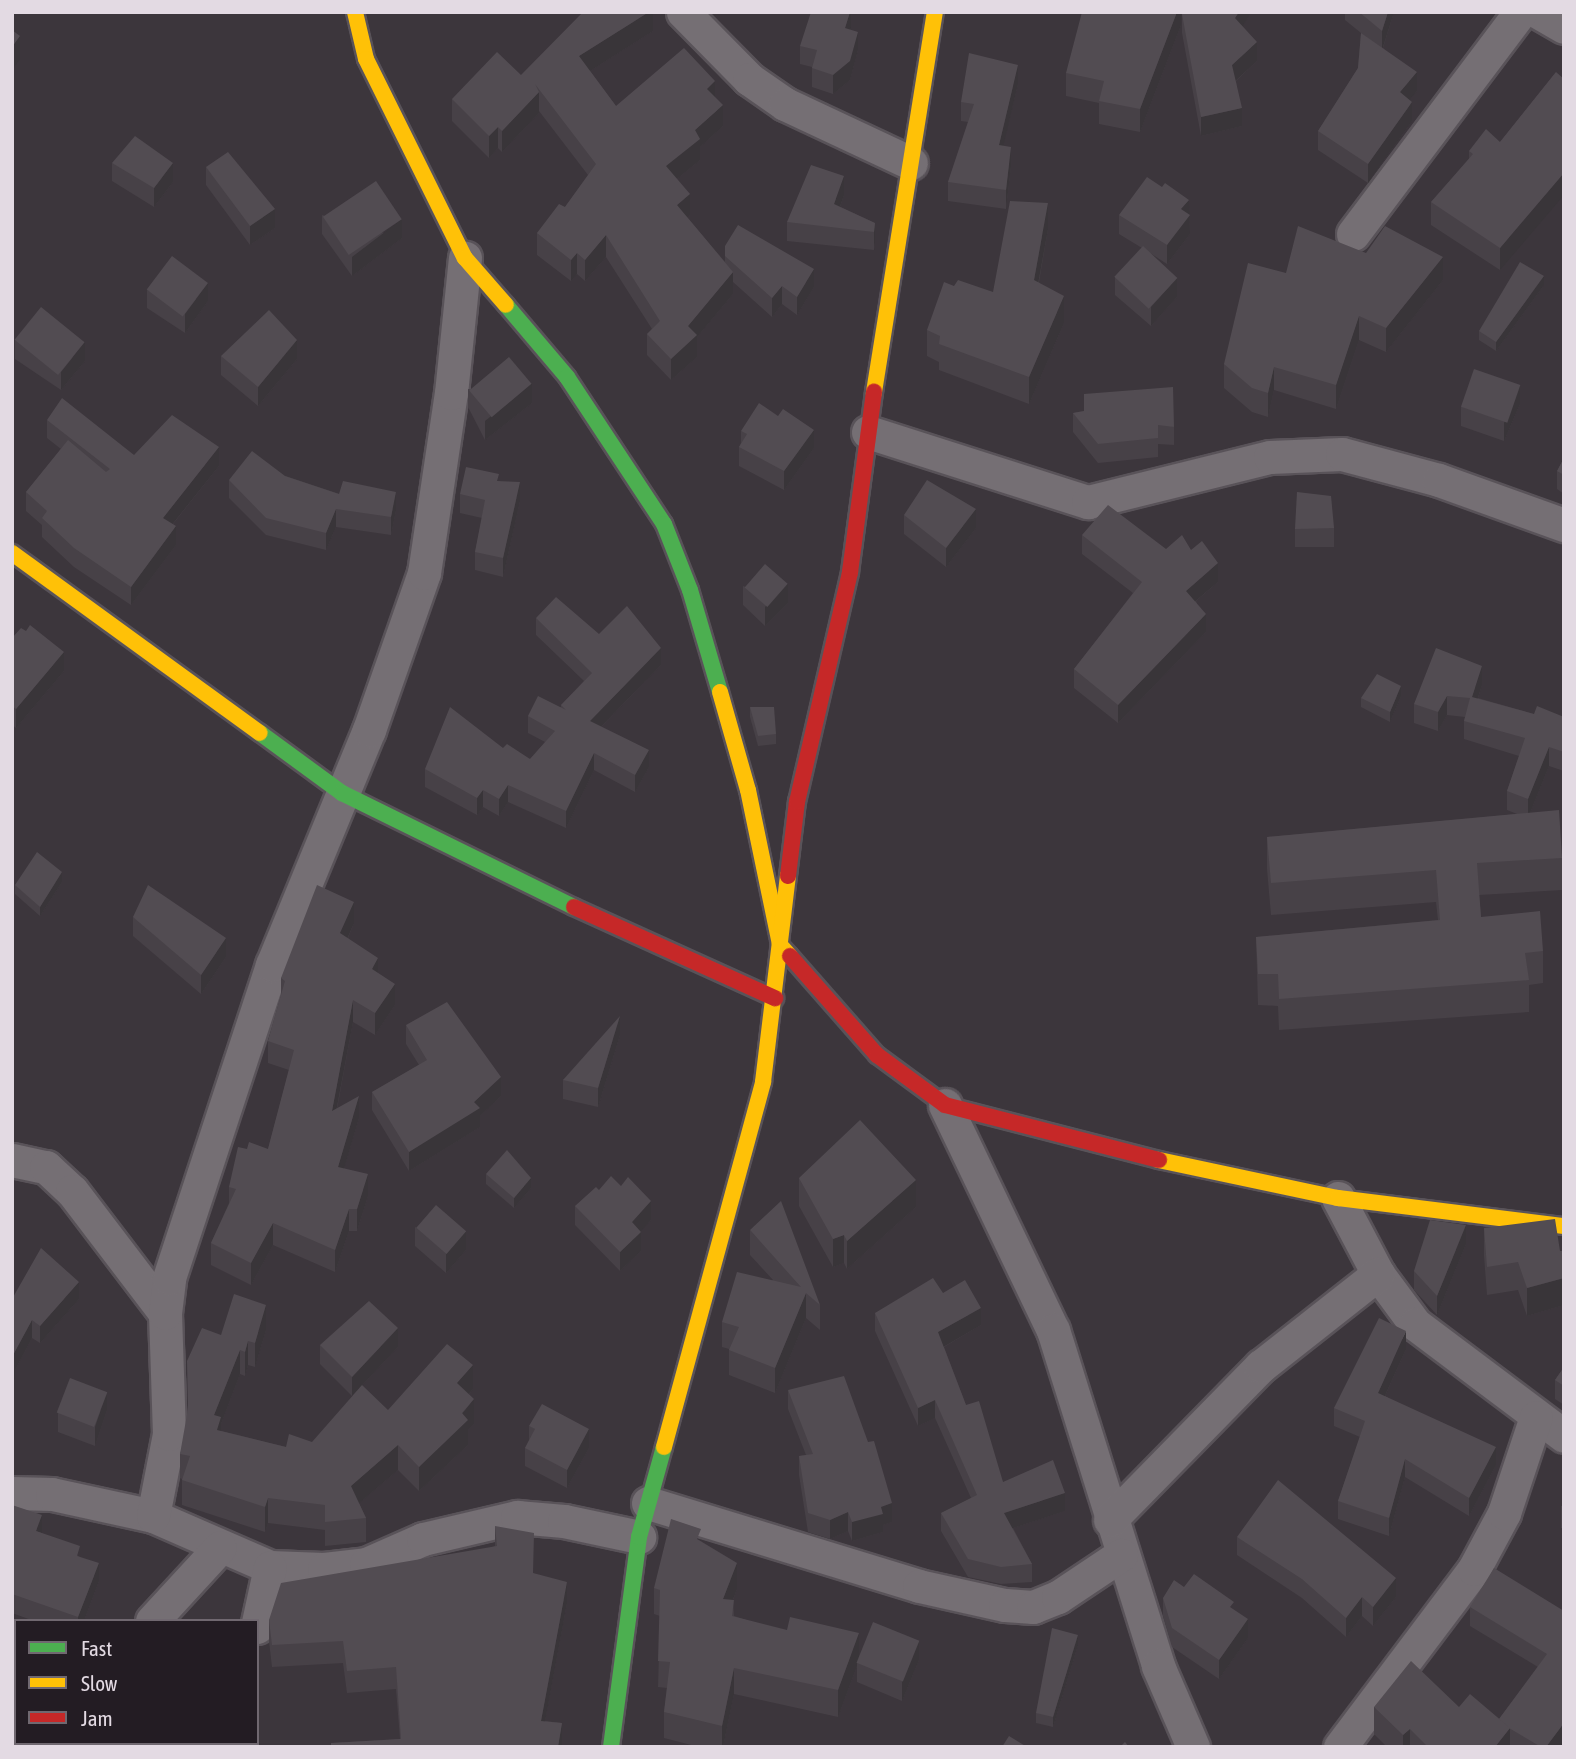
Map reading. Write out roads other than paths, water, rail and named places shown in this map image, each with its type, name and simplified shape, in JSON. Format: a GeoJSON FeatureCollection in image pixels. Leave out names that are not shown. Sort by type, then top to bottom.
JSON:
{"type":"FeatureCollection","features":[{"type":"Feature","properties":{"kind":"street"},"geometry":{"type":"LineString","coordinates":[[355,12],[366,59],[465,258],[567,377],[664,524],[690,590],[748,790],[780,945],[877,1055],[946,1105],[1200,1171],[1338,1198],[1564,1226]]}},
{"type":"Feature","properties":{"kind":"street"},"geometry":{"type":"LineString","coordinates":[[683,12],[749,79],[785,104],[911,163]]}},
{"type":"Feature","properties":{"kind":"street"},"geometry":{"type":"LineString","coordinates":[[611,1747],[639,1537],[763,1082],[797,802],[850,572],[868,432],[935,12]]}},
{"type":"Feature","properties":{"kind":"street"},"geometry":{"type":"LineString","coordinates":[[1353,234],[1520,12]]}},
{"type":"Feature","properties":{"kind":"street"},"geometry":{"type":"LineString","coordinates":[[1538,12],[1564,27]]}},
{"type":"Feature","properties":{"kind":"street"},"geometry":{"type":"LineString","coordinates":[[153,1517],[169,1434],[165,1314],[169,1278],[208,1150],[272,965],[369,730],[424,573],[451,393],[465,258]]}},
{"type":"Feature","properties":{"kind":"street"},"geometry":{"type":"LineString","coordinates":[[868,432],[1088,502],[1270,457],[1342,454],[1439,480],[1564,526]]}},
{"type":"Feature","properties":{"kind":"street"},"geometry":{"type":"LineString","coordinates":[[12,553],[342,793],[641,940],[775,999]]}},
{"type":"Feature","properties":{"kind":"street"},"geometry":{"type":"LineString","coordinates":[[946,1105],[1053,1330],[1110,1520],[1158,1666],[1193,1747]]}},
{"type":"Feature","properties":{"kind":"street"},"geometry":{"type":"LineString","coordinates":[[12,1160],[46,1167],[72,1191],[165,1314]]}},
{"type":"Feature","properties":{"kind":"street"},"geometry":{"type":"LineString","coordinates":[[1338,1198],[1378,1274],[1415,1324],[1564,1436]]}},
{"type":"Feature","properties":{"kind":"street"},"geometry":{"type":"LineString","coordinates":[[1110,1520],[1261,1366],[1378,1274]]}},
{"type":"Feature","properties":{"kind":"street"},"geometry":{"type":"LineString","coordinates":[[1340,1747],[1474,1569],[1504,1513],[1536,1417]]}},
{"type":"Feature","properties":{"kind":"street"},"geometry":{"type":"LineString","coordinates":[[12,1493],[52,1494],[153,1517],[270,1567],[324,1569],[366,1564],[435,1536],[517,1517],[564,1521],[639,1537]]}},
{"type":"Feature","properties":{"kind":"street"},"geometry":{"type":"LineString","coordinates":[[648,1503],[919,1586],[1004,1605],[1033,1606],[1058,1597],[1121,1555]]}},
{"type":"Feature","properties":{"kind":"street"},"geometry":{"type":"LineString","coordinates":[[154,1619],[220,1547]]}},
{"type":"Feature","properties":{"kind":"street"},"geometry":{"type":"LineString","coordinates":[[259,1619],[270,1567]]}}]}
